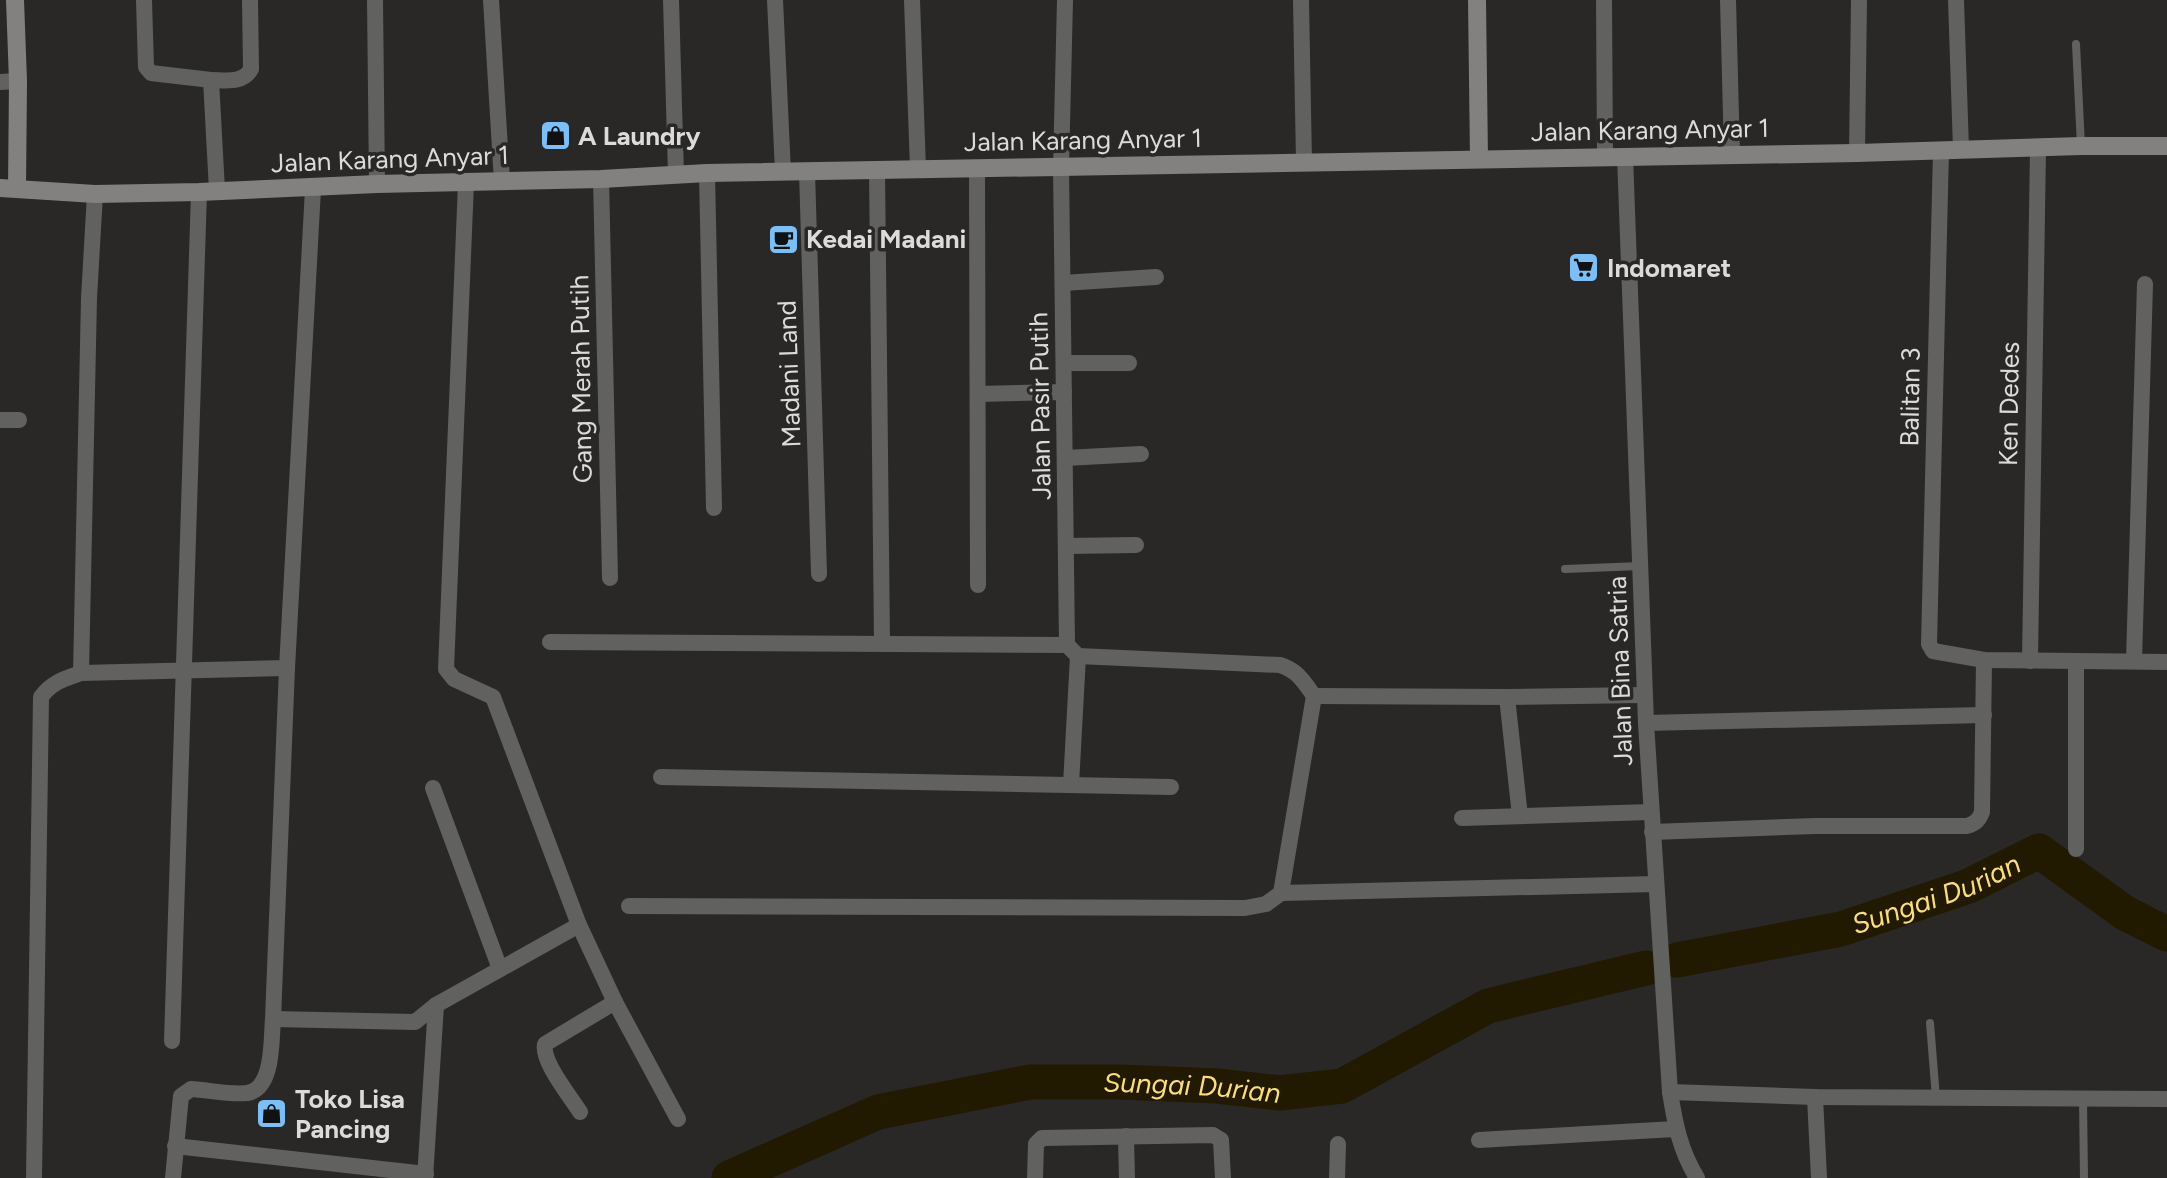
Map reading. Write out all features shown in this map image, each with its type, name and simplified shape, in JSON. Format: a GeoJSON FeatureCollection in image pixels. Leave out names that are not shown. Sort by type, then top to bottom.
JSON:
{"type":"FeatureCollection","features":[{"type":"Feature","properties":{"kind":"main road"},"geometry":{"type":"LineString","coordinates":[[8,188],[9,82],[15,0]]}},
{"type":"Feature","properties":{"kind":"main road"},"geometry":{"type":"LineString","coordinates":[[1477,0],[1479,159]]}},
{"type":"Feature","properties":{"kind":"main road","name":"Jalan Karang Anyar 1"},"geometry":{"type":"LineString","coordinates":[[8,188],[95,194],[198,192],[877,169],[2167,146]]}},
{"type":"Feature","properties":{"kind":"street"},"geometry":{"type":"LineString","coordinates":[[144,0],[146,67],[151,73],[211,80],[238,80],[251,69],[250,0]]}},
{"type":"Feature","properties":{"kind":"street"},"geometry":{"type":"LineString","coordinates":[[375,0],[377,184]]}},
{"type":"Feature","properties":{"kind":"street"},"geometry":{"type":"LineString","coordinates":[[491,0],[502,182]]}},
{"type":"Feature","properties":{"kind":"street"},"geometry":{"type":"LineString","coordinates":[[671,0],[676,175]]}},
{"type":"Feature","properties":{"kind":"street"},"geometry":{"type":"LineString","coordinates":[[775,0],[783,172]]}},
{"type":"Feature","properties":{"kind":"street"},"geometry":{"type":"LineString","coordinates":[[912,0],[918,169]]}},
{"type":"Feature","properties":{"kind":"street","name":"Jalan Pasir Putih"},"geometry":{"type":"LineString","coordinates":[[1065,0],[1061,167],[1066,546],[1073,650],[1071,785]]}},
{"type":"Feature","properties":{"kind":"street"},"geometry":{"type":"LineString","coordinates":[[1301,0],[1304,162]]}},
{"type":"Feature","properties":{"kind":"street"},"geometry":{"type":"LineString","coordinates":[[1604,0],[1605,157]]}},
{"type":"Feature","properties":{"kind":"street"},"geometry":{"type":"LineString","coordinates":[[1728,0],[1732,155]]}},
{"type":"Feature","properties":{"kind":"street"},"geometry":{"type":"LineString","coordinates":[[1857,153],[1859,0]]}},
{"type":"Feature","properties":{"kind":"street"},"geometry":{"type":"LineString","coordinates":[[1956,0],[1961,149]]}},
{"type":"Feature","properties":{"kind":"street"},"geometry":{"type":"LineString","coordinates":[[211,80],[217,190]]}},
{"type":"Feature","properties":{"kind":"street","name":"Ken Dedes"},"geometry":{"type":"LineString","coordinates":[[2030,661],[2038,149]]}},
{"type":"Feature","properties":{"kind":"street","name":"Balitan 3"},"geometry":{"type":"LineString","coordinates":[[1941,151],[1928,644],[1933,652],[1984,660]]}},
{"type":"Feature","properties":{"kind":"street","name":"Jalan Bina Satria"},"geometry":{"type":"LineString","coordinates":[[1625,156],[1650,812],[1670,1092],[1675,1129],[1684,1157],[1697,1178]]}},
{"type":"Feature","properties":{"kind":"street"},"geometry":{"type":"LineString","coordinates":[[977,168],[978,585]]}},
{"type":"Feature","properties":{"kind":"street"},"geometry":{"type":"LineString","coordinates":[[877,169],[882,642]]}},
{"type":"Feature","properties":{"kind":"street","name":"Madani Land"},"geometry":{"type":"LineString","coordinates":[[807,171],[819,575]]}},
{"type":"Feature","properties":{"kind":"street"},"geometry":{"type":"LineString","coordinates":[[707,173],[715,508]]}},
{"type":"Feature","properties":{"kind":"street","name":"Gang Merah Putih"},"geometry":{"type":"LineString","coordinates":[[601,179],[610,578]]}},
{"type":"Feature","properties":{"kind":"street"},"geometry":{"type":"LineString","coordinates":[[466,183],[446,669],[454,679],[493,697],[579,925],[615,1002],[678,1119]]}},
{"type":"Feature","properties":{"kind":"street"},"geometry":{"type":"LineString","coordinates":[[173,1178],[181,1096],[191,1089],[247,1093],[260,1088],[267,1075],[273,1019],[287,668],[313,189]]}},
{"type":"Feature","properties":{"kind":"street"},"geometry":{"type":"LineString","coordinates":[[172,1041],[198,192]]}},
{"type":"Feature","properties":{"kind":"street"},"geometry":{"type":"LineString","coordinates":[[81,673],[89,298],[95,194]]}},
{"type":"Feature","properties":{"kind":"street"},"geometry":{"type":"LineString","coordinates":[[1063,283],[1156,277]]}},
{"type":"Feature","properties":{"kind":"street"},"geometry":{"type":"LineString","coordinates":[[2134,662],[2145,284]]}},
{"type":"Feature","properties":{"kind":"street"},"geometry":{"type":"LineString","coordinates":[[1064,363],[1129,363]]}},
{"type":"Feature","properties":{"kind":"street"},"geometry":{"type":"LineString","coordinates":[[978,394],[1064,392]]}},
{"type":"Feature","properties":{"kind":"street"},"geometry":{"type":"LineString","coordinates":[[0,420],[19,420]]}},
{"type":"Feature","properties":{"kind":"street"},"geometry":{"type":"LineString","coordinates":[[1065,458],[1141,454]]}},
{"type":"Feature","properties":{"kind":"street"},"geometry":{"type":"LineString","coordinates":[[1066,546],[1136,545]]}},
{"type":"Feature","properties":{"kind":"street"},"geometry":{"type":"LineString","coordinates":[[550,642],[882,642],[1073,650],[1280,665],[1290,668],[1298,674],[1314,696],[1281,893]]}},
{"type":"Feature","properties":{"kind":"street"},"geometry":{"type":"LineString","coordinates":[[1652,832],[1974,824],[1982,811],[1984,660],[2167,662]]}},
{"type":"Feature","properties":{"kind":"street"},"geometry":{"type":"LineString","coordinates":[[2076,661],[2076,849]]}},
{"type":"Feature","properties":{"kind":"street"},"geometry":{"type":"LineString","coordinates":[[34,1178],[41,697],[49,686],[57,681],[81,673],[287,668]]}},
{"type":"Feature","properties":{"kind":"street"},"geometry":{"type":"LineString","coordinates":[[1314,696],[1644,695]]}},
{"type":"Feature","properties":{"kind":"street"},"geometry":{"type":"LineString","coordinates":[[1507,697],[1520,816]]}},
{"type":"Feature","properties":{"kind":"street"},"geometry":{"type":"LineString","coordinates":[[1646,723],[1984,715]]}},
{"type":"Feature","properties":{"kind":"street"},"geometry":{"type":"LineString","coordinates":[[661,777],[1171,787]]}},
{"type":"Feature","properties":{"kind":"street"},"geometry":{"type":"LineString","coordinates":[[433,788],[500,969]]}},
{"type":"Feature","properties":{"kind":"street"},"geometry":{"type":"LineString","coordinates":[[1462,818],[1650,812]]}},
{"type":"Feature","properties":{"kind":"street"},"geometry":{"type":"LineString","coordinates":[[629,906],[1245,908],[1266,904],[1281,893],[1656,884]]}},
{"type":"Feature","properties":{"kind":"street"},"geometry":{"type":"LineString","coordinates":[[273,1019],[409,1024],[421,1020],[436,1005],[579,925]]}},
{"type":"Feature","properties":{"kind":"street"},"geometry":{"type":"LineString","coordinates":[[580,1112],[547,1060],[545,1044],[615,1002]]}},
{"type":"Feature","properties":{"kind":"street"},"geometry":{"type":"LineString","coordinates":[[175,1146],[425,1176],[436,1005]]}},
{"type":"Feature","properties":{"kind":"street"},"geometry":{"type":"LineString","coordinates":[[1670,1092],[1815,1097],[2167,1099]]}},
{"type":"Feature","properties":{"kind":"street"},"geometry":{"type":"LineString","coordinates":[[1815,1097],[1819,1178]]}},
{"type":"Feature","properties":{"kind":"street"},"geometry":{"type":"LineString","coordinates":[[1479,1140],[1675,1129]]}},
{"type":"Feature","properties":{"kind":"street"},"geometry":{"type":"LineString","coordinates":[[1126,1136],[1127,1178]]}},
{"type":"Feature","properties":{"kind":"street"},"geometry":{"type":"LineString","coordinates":[[1035,1178],[1036,1144],[1042,1138],[1126,1136],[1218,1137],[1223,1145],[1223,1178]]}},
{"type":"Feature","properties":{"kind":"street"},"geometry":{"type":"LineString","coordinates":[[1337,1178],[1338,1144]]}},
{"type":"Feature","properties":{"kind":"lane"},"geometry":{"type":"LineString","coordinates":[[2076,44],[2081,146]]}},
{"type":"Feature","properties":{"kind":"lane"},"geometry":{"type":"LineString","coordinates":[[1565,569],[1640,566]]}},
{"type":"Feature","properties":{"kind":"lane"},"geometry":{"type":"LineString","coordinates":[[1930,1023],[1936,1098]]}},
{"type":"Feature","properties":{"kind":"lane"},"geometry":{"type":"LineString","coordinates":[[2083,1099],[2084,1178]]}},
{"type":"Feature","properties":{"kind":"waterway","name":"Sungai Durian"},"geometry":{"type":"LineString","coordinates":[[1677,960],[1841,929],[1969,886],[2039,851],[2125,913],[2167,934]]}},
{"type":"Feature","properties":{"kind":"waterway","name":"Sungai Durian"},"geometry":{"type":"LineString","coordinates":[[729,1178],[878,1112],[1030,1082],[1217,1086],[1280,1093],[1342,1086],[1488,1006],[1646,968]]}},
{"type":"Feature","properties":{"kind":"place","name":"A Laundry"},"geometry":{"type":"Point","coordinates":[555,136]}},
{"type":"Feature","properties":{"kind":"place","name":"Kedai Madani"},"geometry":{"type":"Point","coordinates":[783,239]}},
{"type":"Feature","properties":{"kind":"place","name":"Indomaret"},"geometry":{"type":"Point","coordinates":[1584,268]}},
{"type":"Feature","properties":{"kind":"place","name":"Toko Lisa Pancing"},"geometry":{"type":"Point","coordinates":[272,1114]}}]}
